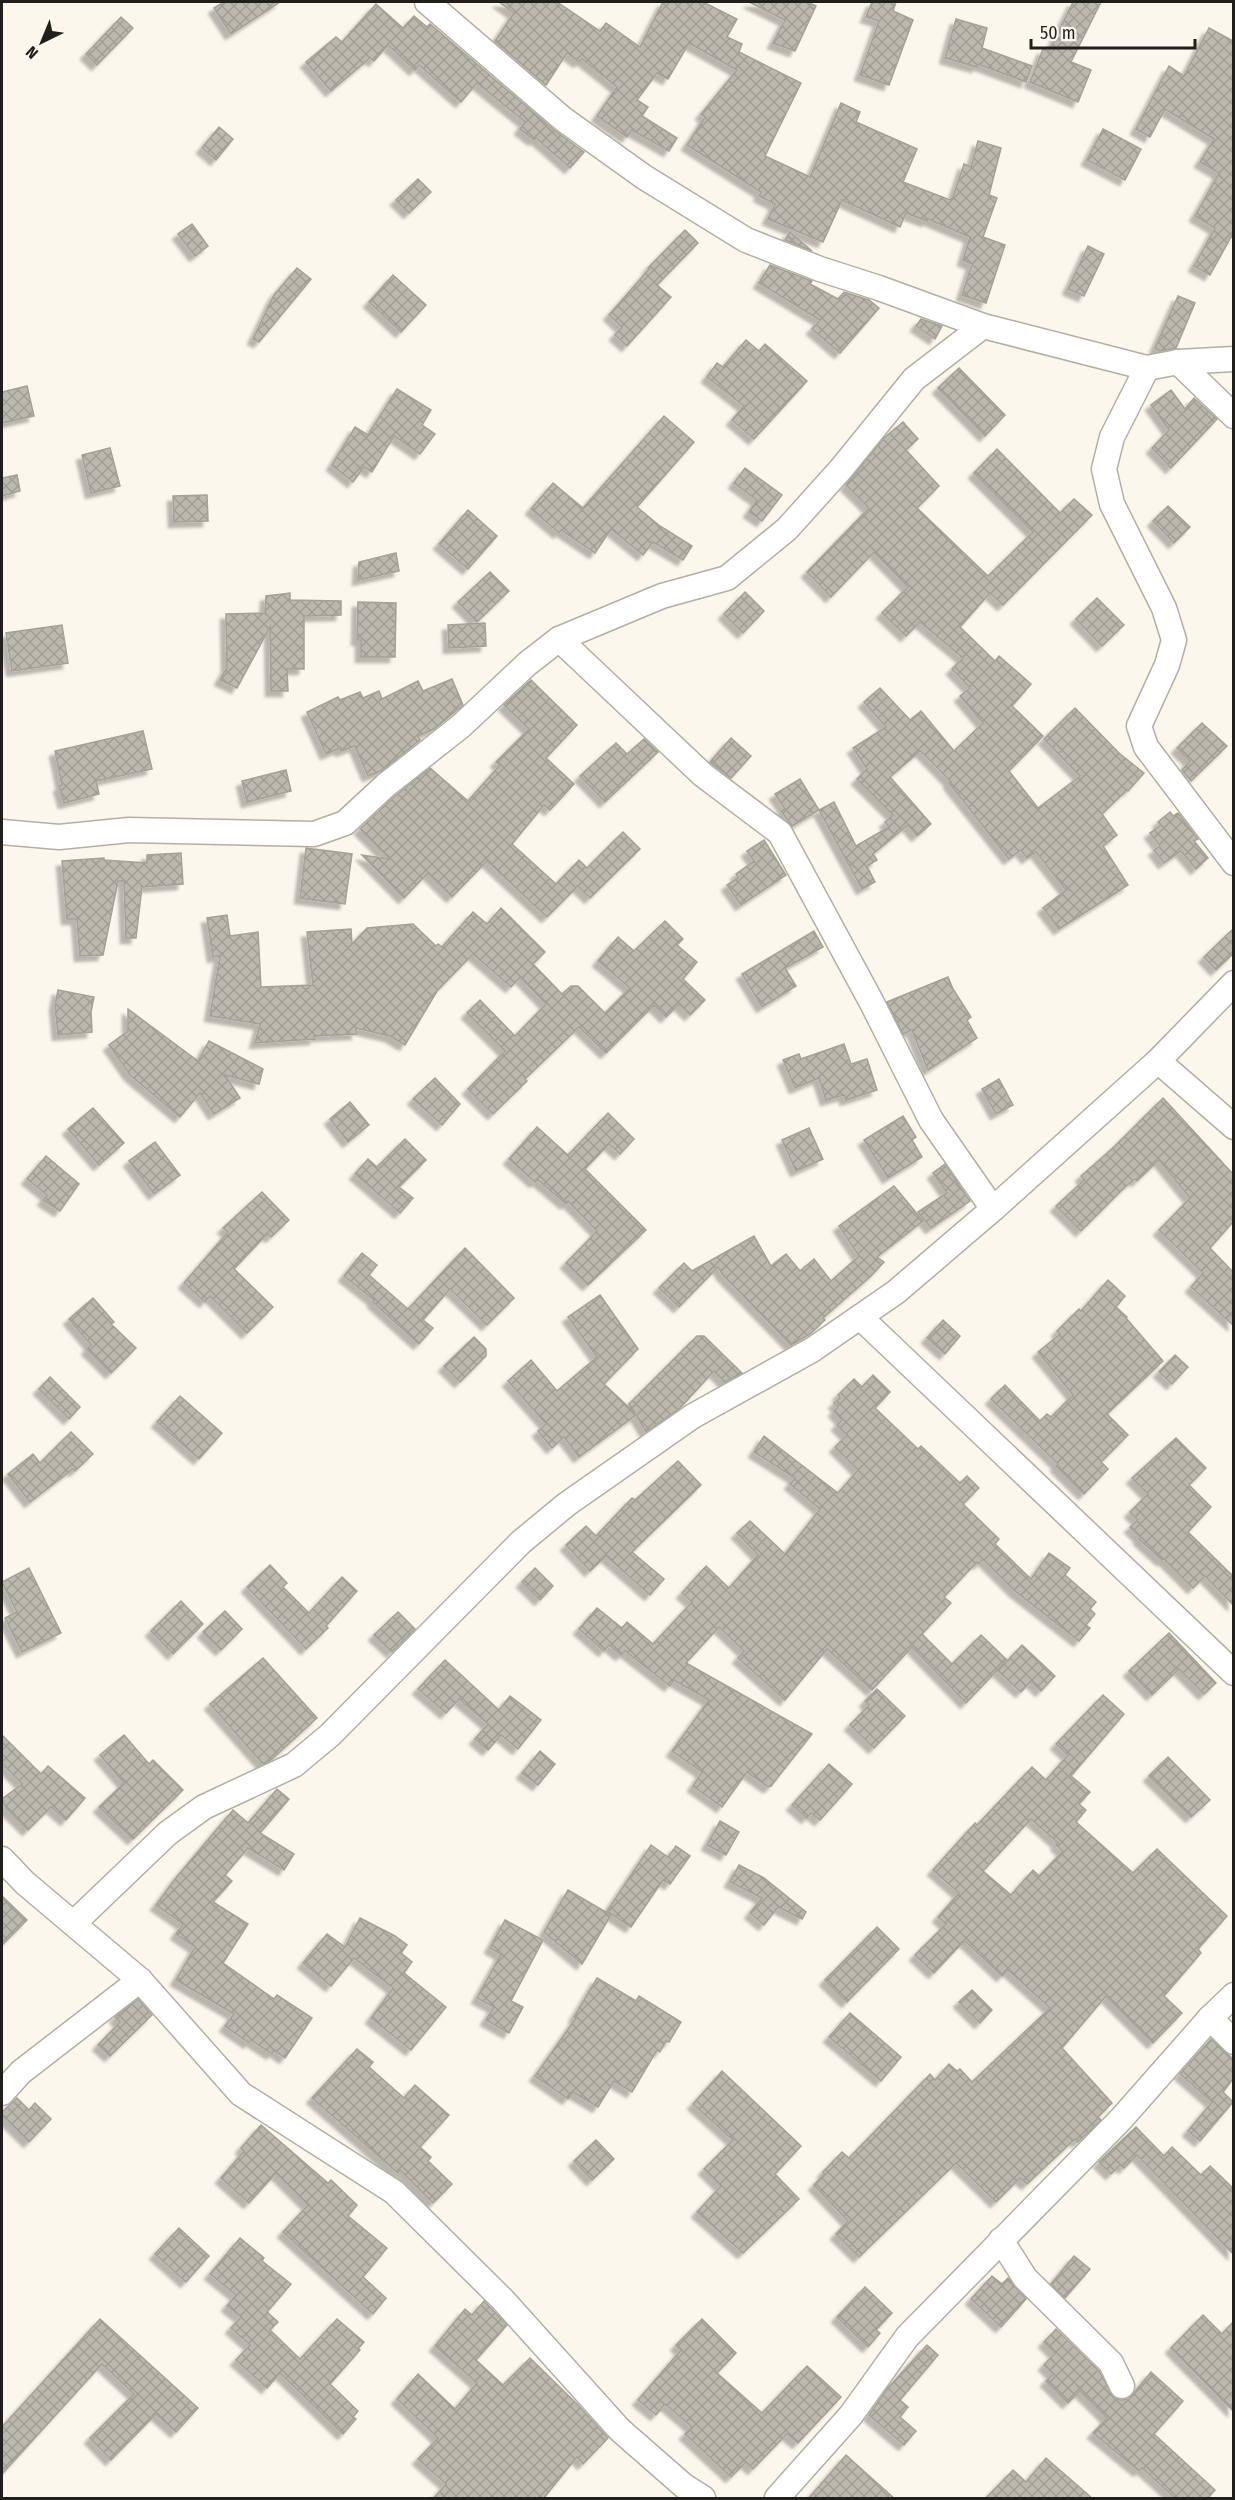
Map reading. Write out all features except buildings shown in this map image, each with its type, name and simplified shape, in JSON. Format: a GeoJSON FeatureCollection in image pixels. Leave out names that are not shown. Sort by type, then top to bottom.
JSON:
{"type":"FeatureCollection","features":[{"type":"Feature","properties":{"kind":"street"},"geometry":{"type":"LineString","coordinates":[[428,2],[563,119],[644,177],[746,240],[820,269],[983,326],[1147,368],[1178,362],[1233,359]]}},
{"type":"Feature","properties":{"kind":"street"},"geometry":{"type":"LineString","coordinates":[[2,832],[59,837],[129,830],[314,834],[345,823],[386,785],[461,726],[532,660],[560,639],[662,596],[727,578],[787,529],[841,469],[914,379],[983,326]]}},
{"type":"Feature","properties":{"kind":"street"},"geometry":{"type":"LineString","coordinates":[[1178,362],[1233,416]]}},
{"type":"Feature","properties":{"kind":"street"},"geometry":{"type":"LineString","coordinates":[[1147,368],[1112,438],[1104,469],[1112,504],[1164,608],[1174,640],[1167,665],[1139,726],[1146,747],[1233,863]]}},
{"type":"Feature","properties":{"kind":"street"},"geometry":{"type":"LineString","coordinates":[[560,639],[703,775],[780,834],[872,1003],[931,1120],[993,1209]]}},
{"type":"Feature","properties":{"kind":"street"},"geometry":{"type":"LineString","coordinates":[[75,1922],[168,1833],[204,1807],[294,1765],[330,1735],[521,1542],[567,1504],[693,1416],[813,1350],[896,1292],[993,1209],[1158,1060],[1233,983]]}},
{"type":"Feature","properties":{"kind":"street"},"geometry":{"type":"LineString","coordinates":[[1158,1060],[1233,1127]]}},
{"type":"Feature","properties":{"kind":"street"},"geometry":{"type":"LineString","coordinates":[[860,1317],[1233,1672]]}},
{"type":"Feature","properties":{"kind":"street"},"geometry":{"type":"LineString","coordinates":[[2,1858],[25,1883],[75,1922],[140,1980],[240,2094],[394,2192],[503,2300],[620,2430],[684,2486],[703,2499]]}},
{"type":"Feature","properties":{"kind":"street"},"geometry":{"type":"LineString","coordinates":[[2,2093],[21,2072],[140,1980]]}},
{"type":"Feature","properties":{"kind":"street"},"geometry":{"type":"LineString","coordinates":[[777,2499],[852,2415],[906,2337],[1122,2118],[1233,1995]]}},
{"type":"Feature","properties":{"kind":"street"},"geometry":{"type":"LineString","coordinates":[[1210,2018],[1233,2042]]}},
{"type":"Feature","properties":{"kind":"street"},"geometry":{"type":"LineString","coordinates":[[1001,2240],[1025,2278],[1111,2363],[1122,2386]]}}]}
